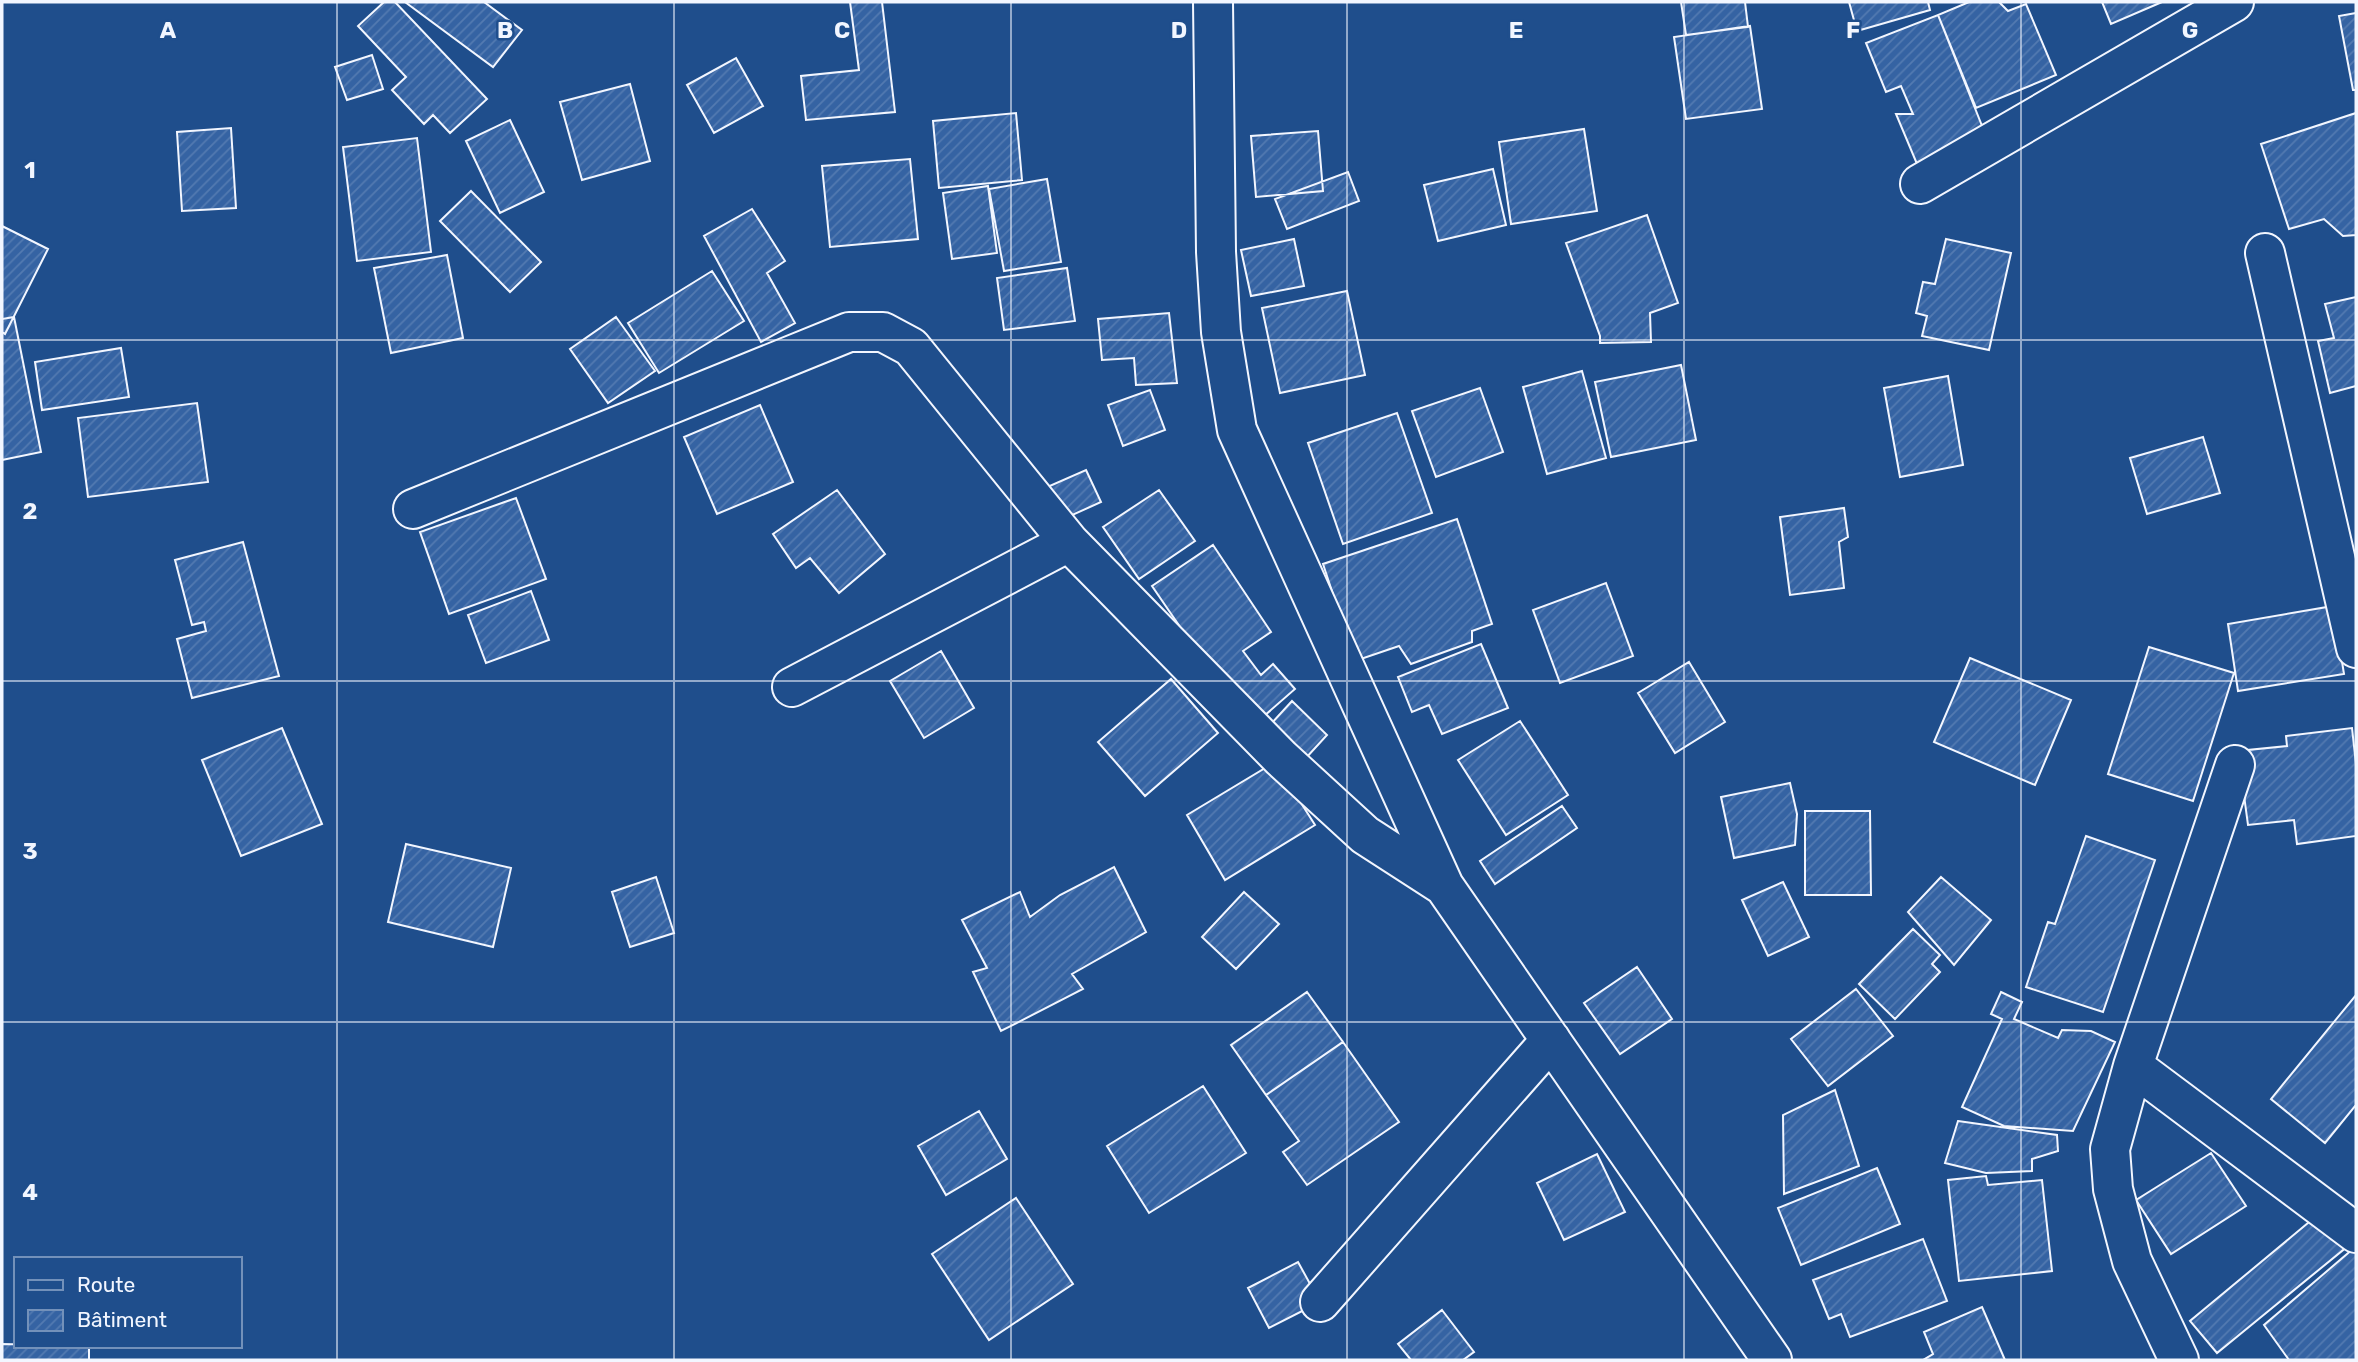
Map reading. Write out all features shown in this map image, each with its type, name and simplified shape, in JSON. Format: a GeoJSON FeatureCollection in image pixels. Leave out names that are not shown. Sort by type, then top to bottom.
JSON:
{"type":"FeatureCollection","features":[{"type":"Feature","properties":{"kind":"street"},"geometry":{"type":"LineString","coordinates":[[1213,2],[1216,252],[1221,332],[1237,430],[1444,886],[1772,1360]]}},
{"type":"Feature","properties":{"kind":"street"},"geometry":{"type":"LineString","coordinates":[[1920,184],[2234,2]]}},
{"type":"Feature","properties":{"kind":"street"},"geometry":{"type":"LineString","coordinates":[[2265,253],[2356,648]]}},
{"type":"Feature","properties":{"kind":"street"},"geometry":{"type":"LineString","coordinates":[[413,509],[849,332],[883,332],[911,347],[1069,542],[1290,766],[1366,835],[1444,886]]}},
{"type":"Feature","properties":{"kind":"street"},"geometry":{"type":"LineString","coordinates":[[792,687],[1069,542]]}},
{"type":"Feature","properties":{"kind":"street"},"geometry":{"type":"LineString","coordinates":[[2179,1360],[2132,1261],[2113,1189],[2110,1149],[2133,1066],[2235,765]]}},
{"type":"Feature","properties":{"kind":"street"},"geometry":{"type":"LineString","coordinates":[[1320,1302],[1551,1040]]}},
{"type":"Feature","properties":{"kind":"street"},"geometry":{"type":"LineString","coordinates":[[2133,1066],[2356,1233]]}},
{"type":"Feature","properties":{"kind":"building"},"geometry":{"type":"Polygon","coordinates":[[[384,2],[395,2],[487,99],[450,133],[433,115],[424,124],[392,90],[406,77],[358,26],[384,2]]]}},
{"type":"Feature","properties":{"kind":"building"},"geometry":{"type":"Polygon","coordinates":[[[405,2],[484,2],[522,30],[493,67],[405,2]]]}},
{"type":"Feature","properties":{"kind":"building"},"geometry":{"type":"Polygon","coordinates":[[[850,2],[882,2],[895,112],[806,120],[801,76],[859,70],[850,2]]]}},
{"type":"Feature","properties":{"kind":"building"},"geometry":{"type":"Polygon","coordinates":[[[1681,2],[1745,2],[1748,27],[1686,35],[1681,2]]]}},
{"type":"Feature","properties":{"kind":"building"},"geometry":{"type":"Polygon","coordinates":[[[1849,2],[1928,2],[1930,10],[1857,31],[1849,2]]]}},
{"type":"Feature","properties":{"kind":"building"},"geometry":{"type":"Polygon","coordinates":[[[1969,2],[1999,2],[2008,11],[2026,4],[2056,75],[1976,108],[1938,15],[1969,2]]]}},
{"type":"Feature","properties":{"kind":"building"},"geometry":{"type":"Polygon","coordinates":[[[2102,2],[2162,2],[2111,24],[2102,2]]]}},
{"type":"Feature","properties":{"kind":"building"},"geometry":{"type":"Polygon","coordinates":[[[2356,13],[2356,90],[2353,90],[2339,16],[2356,13]]]}},
{"type":"Feature","properties":{"kind":"building"},"geometry":{"type":"Polygon","coordinates":[[[1938,15],[1986,136],[1917,164],[1896,114],[1913,114],[1901,86],[1886,92],[1866,43],[1938,15]]]}},
{"type":"Feature","properties":{"kind":"building"},"geometry":{"type":"Polygon","coordinates":[[[1750,26],[1762,109],[1686,119],[1674,37],[1750,26]]]}},
{"type":"Feature","properties":{"kind":"building"},"geometry":{"type":"Polygon","coordinates":[[[372,55],[383,89],[347,100],[335,67],[372,55]]]}},
{"type":"Feature","properties":{"kind":"building"},"geometry":{"type":"Polygon","coordinates":[[[736,58],[763,106],[714,133],[687,85],[736,58]]]}},
{"type":"Feature","properties":{"kind":"building"},"geometry":{"type":"Polygon","coordinates":[[[630,84],[650,161],[582,180],[560,102],[630,84]]]}},
{"type":"Feature","properties":{"kind":"building"},"geometry":{"type":"Polygon","coordinates":[[[1016,113],[1022,180],[939,188],[933,121],[1016,113]]]}},
{"type":"Feature","properties":{"kind":"building"},"geometry":{"type":"Polygon","coordinates":[[[2356,113],[2356,235],[2343,236],[2324,219],[2289,229],[2261,144],[2356,113]]]}},
{"type":"Feature","properties":{"kind":"building"},"geometry":{"type":"Polygon","coordinates":[[[510,120],[544,192],[500,213],[466,141],[510,120]]]}},
{"type":"Feature","properties":{"kind":"building"},"geometry":{"type":"Polygon","coordinates":[[[231,128],[236,208],[182,211],[177,132],[231,128]]]}},
{"type":"Feature","properties":{"kind":"building"},"geometry":{"type":"Polygon","coordinates":[[[1584,129],[1597,211],[1511,224],[1499,142],[1584,129]]]}},
{"type":"Feature","properties":{"kind":"building"},"geometry":{"type":"Polygon","coordinates":[[[1318,131],[1323,191],[1256,197],[1251,136],[1318,131]]]}},
{"type":"Feature","properties":{"kind":"building"},"geometry":{"type":"Polygon","coordinates":[[[417,138],[431,252],[357,261],[343,147],[417,138]]]}},
{"type":"Feature","properties":{"kind":"building"},"geometry":{"type":"Polygon","coordinates":[[[910,159],[918,239],[830,247],[822,166],[910,159]]]}},
{"type":"Feature","properties":{"kind":"building"},"geometry":{"type":"Polygon","coordinates":[[[1493,169],[1506,225],[1438,241],[1424,185],[1493,169]]]}},
{"type":"Feature","properties":{"kind":"building"},"geometry":{"type":"Polygon","coordinates":[[[1348,172],[1359,201],[1287,229],[1275,199],[1348,172]]]}},
{"type":"Feature","properties":{"kind":"building"},"geometry":{"type":"Polygon","coordinates":[[[1047,179],[1061,262],[1004,271],[989,189],[1047,179]]]}},
{"type":"Feature","properties":{"kind":"building"},"geometry":{"type":"Polygon","coordinates":[[[988,186],[997,253],[952,259],[943,193],[988,186]]]}},
{"type":"Feature","properties":{"kind":"building"},"geometry":{"type":"Polygon","coordinates":[[[471,191],[541,262],[510,292],[440,221],[471,191]]]}},
{"type":"Feature","properties":{"kind":"building"},"geometry":{"type":"Polygon","coordinates":[[[752,209],[785,261],[767,273],[795,323],[761,342],[704,236],[752,209]]]}},
{"type":"Feature","properties":{"kind":"building"},"geometry":{"type":"Polygon","coordinates":[[[1647,215],[1678,303],[1650,313],[1651,342],[1600,343],[1600,336],[1566,243],[1647,215]]]}},
{"type":"Feature","properties":{"kind":"building"},"geometry":{"type":"Polygon","coordinates":[[[2,226],[48,249],[5,334],[2,332],[2,226]]]}},
{"type":"Feature","properties":{"kind":"building"},"geometry":{"type":"Polygon","coordinates":[[[1294,239],[1304,286],[1251,296],[1241,250],[1294,239]]]}},
{"type":"Feature","properties":{"kind":"building"},"geometry":{"type":"Polygon","coordinates":[[[1946,239],[2011,253],[1989,350],[1922,336],[1927,316],[1916,313],[1923,282],[1935,284],[1946,239]]]}},
{"type":"Feature","properties":{"kind":"building"},"geometry":{"type":"Polygon","coordinates":[[[447,255],[463,338],[391,353],[374,268],[447,255]]]}},
{"type":"Feature","properties":{"kind":"building"},"geometry":{"type":"Polygon","coordinates":[[[1067,268],[1075,321],[1004,330],[997,278],[1067,268]]]}},
{"type":"Feature","properties":{"kind":"building"},"geometry":{"type":"Polygon","coordinates":[[[712,271],[744,321],[659,373],[628,323],[712,271]]]}},
{"type":"Feature","properties":{"kind":"building"},"geometry":{"type":"Polygon","coordinates":[[[1347,291],[1365,375],[1280,393],[1262,308],[1347,291]]]}},
{"type":"Feature","properties":{"kind":"building"},"geometry":{"type":"Polygon","coordinates":[[[2356,297],[2356,386],[2330,393],[2318,341],[2334,338],[2325,304],[2356,297]]]}},
{"type":"Feature","properties":{"kind":"building"},"geometry":{"type":"Polygon","coordinates":[[[1169,313],[1177,383],[1136,385],[1134,358],[1102,360],[1098,319],[1169,313]]]}},
{"type":"Feature","properties":{"kind":"building"},"geometry":{"type":"Polygon","coordinates":[[[14,317],[41,452],[2,460],[2,319],[14,317]]]}},
{"type":"Feature","properties":{"kind":"building"},"geometry":{"type":"Polygon","coordinates":[[[616,317],[655,371],[608,403],[570,349],[616,317]]]}},
{"type":"Feature","properties":{"kind":"building"},"geometry":{"type":"Polygon","coordinates":[[[121,348],[129,397],[42,410],[35,362],[121,348]]]}},
{"type":"Feature","properties":{"kind":"building"},"geometry":{"type":"Polygon","coordinates":[[[1681,365],[1696,440],[1611,457],[1595,382],[1681,365]]]}},
{"type":"Feature","properties":{"kind":"building"},"geometry":{"type":"Polygon","coordinates":[[[1582,371],[1606,458],[1547,474],[1523,387],[1582,371]]]}},
{"type":"Feature","properties":{"kind":"building"},"geometry":{"type":"Polygon","coordinates":[[[1948,376],[1963,465],[1900,477],[1884,388],[1948,376]]]}},
{"type":"Feature","properties":{"kind":"building"},"geometry":{"type":"Polygon","coordinates":[[[1480,388],[1503,452],[1436,477],[1412,411],[1480,388]]]}},
{"type":"Feature","properties":{"kind":"building"},"geometry":{"type":"Polygon","coordinates":[[[1150,390],[1165,430],[1123,446],[1108,405],[1150,390]]]}},
{"type":"Feature","properties":{"kind":"building"},"geometry":{"type":"Polygon","coordinates":[[[197,403],[208,482],[88,497],[78,418],[197,403]]]}},
{"type":"Feature","properties":{"kind":"building"},"geometry":{"type":"Polygon","coordinates":[[[760,405],[793,482],[717,514],[684,437],[760,405]]]}},
{"type":"Feature","properties":{"kind":"building"},"geometry":{"type":"Polygon","coordinates":[[[1397,413],[1432,513],[1343,544],[1308,443],[1397,413]]]}},
{"type":"Feature","properties":{"kind":"building"},"geometry":{"type":"Polygon","coordinates":[[[2203,437],[2220,493],[2147,514],[2130,458],[2203,437]]]}},
{"type":"Feature","properties":{"kind":"building"},"geometry":{"type":"Polygon","coordinates":[[[1086,470],[1101,502],[1059,521],[1045,488],[1086,470]]]}},
{"type":"Feature","properties":{"kind":"building"},"geometry":{"type":"Polygon","coordinates":[[[837,490],[885,554],[839,593],[810,558],[796,568],[773,534],[837,490]]]}},
{"type":"Feature","properties":{"kind":"building"},"geometry":{"type":"Polygon","coordinates":[[[1159,490],[1195,541],[1139,579],[1103,527],[1159,490]]]}},
{"type":"Feature","properties":{"kind":"building"},"geometry":{"type":"Polygon","coordinates":[[[516,498],[546,579],[449,614],[420,532],[516,498]]]}},
{"type":"Feature","properties":{"kind":"building"},"geometry":{"type":"Polygon","coordinates":[[[1844,508],[1848,537],[1839,542],[1844,588],[1790,595],[1780,517],[1844,508]]]}},
{"type":"Feature","properties":{"kind":"building"},"geometry":{"type":"Polygon","coordinates":[[[1457,519],[1492,624],[1472,631],[1472,642],[1411,664],[1399,646],[1355,661],[1323,564],[1457,519]]]}},
{"type":"Feature","properties":{"kind":"building"},"geometry":{"type":"Polygon","coordinates":[[[243,542],[279,676],[192,698],[177,639],[206,631],[204,622],[192,625],[175,560],[243,542]]]}},
{"type":"Feature","properties":{"kind":"building"},"geometry":{"type":"Polygon","coordinates":[[[1213,545],[1271,632],[1243,651],[1261,675],[1273,664],[1295,689],[1256,723],[1233,704],[1152,586],[1213,545]]]}},
{"type":"Feature","properties":{"kind":"building"},"geometry":{"type":"Polygon","coordinates":[[[1606,583],[1633,656],[1560,683],[1533,610],[1606,583]]]}},
{"type":"Feature","properties":{"kind":"building"},"geometry":{"type":"Polygon","coordinates":[[[531,591],[549,640],[486,663],[468,615],[531,591]]]}},
{"type":"Feature","properties":{"kind":"building"},"geometry":{"type":"Polygon","coordinates":[[[2333,606],[2344,674],[2238,691],[2228,624],[2333,606]]]}},
{"type":"Feature","properties":{"kind":"building"},"geometry":{"type":"Polygon","coordinates":[[[1481,644],[1508,708],[1442,734],[1429,705],[1412,712],[1398,677],[1481,644]]]}},
{"type":"Feature","properties":{"kind":"building"},"geometry":{"type":"Polygon","coordinates":[[[2149,647],[2234,673],[2193,801],[2108,774],[2149,647]]]}},
{"type":"Feature","properties":{"kind":"building"},"geometry":{"type":"Polygon","coordinates":[[[941,651],[974,708],[924,738],[890,681],[941,651]]]}},
{"type":"Feature","properties":{"kind":"building"},"geometry":{"type":"Polygon","coordinates":[[[1970,658],[2071,700],[2035,785],[1934,742],[1970,658]]]}},
{"type":"Feature","properties":{"kind":"building"},"geometry":{"type":"Polygon","coordinates":[[[1689,662],[1725,722],[1675,753],[1638,693],[1689,662]]]}},
{"type":"Feature","properties":{"kind":"building"},"geometry":{"type":"Polygon","coordinates":[[[1171,679],[1218,733],[1145,796],[1098,742],[1171,679]]]}},
{"type":"Feature","properties":{"kind":"building"},"geometry":{"type":"Polygon","coordinates":[[[1292,701],[1327,735],[1305,759],[1269,726],[1292,701]]]}},
{"type":"Feature","properties":{"kind":"building"},"geometry":{"type":"Polygon","coordinates":[[[1520,721],[1568,795],[1506,835],[1458,760],[1520,721]]]}},
{"type":"Feature","properties":{"kind":"building"},"geometry":{"type":"Polygon","coordinates":[[[282,728],[322,824],[241,856],[202,760],[282,728]]]}},
{"type":"Feature","properties":{"kind":"building"},"geometry":{"type":"Polygon","coordinates":[[[2352,728],[2356,764],[2356,836],[2297,844],[2294,820],[2248,825],[2238,751],[2287,746],[2286,736],[2352,728]]]}},
{"type":"Feature","properties":{"kind":"building"},"geometry":{"type":"Polygon","coordinates":[[[1275,762],[1315,825],[1225,880],[1187,815],[1275,762]]]}},
{"type":"Feature","properties":{"kind":"building"},"geometry":{"type":"Polygon","coordinates":[[[1790,783],[1797,814],[1795,845],[1734,858],[1721,797],[1790,783]]]}},
{"type":"Feature","properties":{"kind":"building"},"geometry":{"type":"Polygon","coordinates":[[[1562,806],[1577,828],[1495,884],[1480,861],[1562,806]]]}},
{"type":"Feature","properties":{"kind":"building"},"geometry":{"type":"Polygon","coordinates":[[[1805,811],[1870,811],[1871,895],[1805,895],[1805,811]]]}},
{"type":"Feature","properties":{"kind":"building"},"geometry":{"type":"Polygon","coordinates":[[[2086,836],[2155,860],[2103,1012],[2026,987],[2048,922],[2055,924],[2086,836]]]}},
{"type":"Feature","properties":{"kind":"building"},"geometry":{"type":"Polygon","coordinates":[[[406,844],[511,868],[493,947],[388,922],[406,844]]]}},
{"type":"Feature","properties":{"kind":"building"},"geometry":{"type":"Polygon","coordinates":[[[1114,867],[1146,932],[1072,974],[1083,989],[1001,1031],[973,972],[987,968],[962,920],[1020,892],[1030,917],[1060,895],[1114,867]]]}},
{"type":"Feature","properties":{"kind":"building"},"geometry":{"type":"Polygon","coordinates":[[[656,877],[674,933],[630,947],[612,892],[656,877]]]}},
{"type":"Feature","properties":{"kind":"building"},"geometry":{"type":"Polygon","coordinates":[[[1941,877],[1991,920],[1954,965],[1908,912],[1941,877]]]}},
{"type":"Feature","properties":{"kind":"building"},"geometry":{"type":"Polygon","coordinates":[[[1783,882],[1809,937],[1768,956],[1742,900],[1783,882]]]}},
{"type":"Feature","properties":{"kind":"building"},"geometry":{"type":"Polygon","coordinates":[[[1244,892],[1279,924],[1236,969],[1202,937],[1244,892]]]}},
{"type":"Feature","properties":{"kind":"building"},"geometry":{"type":"Polygon","coordinates":[[[1913,929],[1940,955],[1932,964],[1940,972],[1895,1019],[1859,984],[1913,929]]]}},
{"type":"Feature","properties":{"kind":"building"},"geometry":{"type":"Polygon","coordinates":[[[1637,967],[1672,1019],[1620,1054],[1584,1003],[1637,967]]]}},
{"type":"Feature","properties":{"kind":"building"},"geometry":{"type":"Polygon","coordinates":[[[1856,989],[1893,1036],[1828,1086],[1791,1039],[1856,989]]]}},
{"type":"Feature","properties":{"kind":"building"},"geometry":{"type":"Polygon","coordinates":[[[1307,992],[1343,1042],[1266,1095],[1231,1045],[1307,992]]]}},
{"type":"Feature","properties":{"kind":"building"},"geometry":{"type":"Polygon","coordinates":[[[2001,992],[2022,1002],[2014,1019],[2058,1038],[2062,1030],[2091,1031],[2115,1042],[2073,1131],[2004,1126],[1962,1107],[2002,1019],[1991,1014],[2001,992]]]}},
{"type":"Feature","properties":{"kind":"building"},"geometry":{"type":"Polygon","coordinates":[[[2356,995],[2356,1105],[2325,1143],[2271,1099],[2356,995]]]}},
{"type":"Feature","properties":{"kind":"building"},"geometry":{"type":"Polygon","coordinates":[[[1343,1042],[1399,1122],[1307,1185],[1283,1152],[1299,1141],[1266,1095],[1343,1042]]]}},
{"type":"Feature","properties":{"kind":"building"},"geometry":{"type":"Polygon","coordinates":[[[1203,1086],[1246,1153],[1149,1213],[1107,1146],[1203,1086]]]}},
{"type":"Feature","properties":{"kind":"building"},"geometry":{"type":"Polygon","coordinates":[[[1835,1090],[1859,1166],[1784,1194],[1783,1115],[1835,1090]]]}},
{"type":"Feature","properties":{"kind":"building"},"geometry":{"type":"Polygon","coordinates":[[[979,1111],[1007,1159],[946,1195],[918,1146],[979,1111]]]}},
{"type":"Feature","properties":{"kind":"building"},"geometry":{"type":"Polygon","coordinates":[[[1958,1121],[2057,1135],[2058,1151],[2032,1159],[2032,1171],[1986,1173],[1945,1163],[1958,1121]]]}},
{"type":"Feature","properties":{"kind":"building"},"geometry":{"type":"Polygon","coordinates":[[[2211,1153],[2246,1206],[2171,1254],[2136,1200],[2211,1153]]]}},
{"type":"Feature","properties":{"kind":"building"},"geometry":{"type":"Polygon","coordinates":[[[1597,1154],[1625,1212],[1564,1240],[1537,1183],[1597,1154]]]}},
{"type":"Feature","properties":{"kind":"building"},"geometry":{"type":"Polygon","coordinates":[[[1877,1168],[1900,1224],[1801,1265],[1778,1208],[1877,1168]]]}},
{"type":"Feature","properties":{"kind":"building"},"geometry":{"type":"Polygon","coordinates":[[[1986,1176],[1988,1185],[2042,1180],[2052,1271],[1959,1281],[1948,1180],[1986,1176]]]}},
{"type":"Feature","properties":{"kind":"building"},"geometry":{"type":"Polygon","coordinates":[[[1016,1198],[1073,1284],[989,1340],[932,1254],[1016,1198]]]}},
{"type":"Feature","properties":{"kind":"building"},"geometry":{"type":"Polygon","coordinates":[[[2320,1213],[2348,1246],[2217,1353],[2190,1321],[2320,1213]]]}},
{"type":"Feature","properties":{"kind":"building"},"geometry":{"type":"Polygon","coordinates":[[[1923,1239],[1947,1301],[1850,1337],[1841,1314],[1829,1319],[1813,1280],[1923,1239]]]}},
{"type":"Feature","properties":{"kind":"building"},"geometry":{"type":"Polygon","coordinates":[[[2354,1248],[2356,1360],[2289,1360],[2264,1325],[2354,1248]]]}},
{"type":"Feature","properties":{"kind":"building"},"geometry":{"type":"Polygon","coordinates":[[[1298,1262],[1320,1302],[1269,1328],[1248,1288],[1298,1262]]]}},
{"type":"Feature","properties":{"kind":"building"},"geometry":{"type":"Polygon","coordinates":[[[1982,1307],[2005,1360],[1923,1360],[1933,1354],[1924,1332],[1982,1307]]]}},
{"type":"Feature","properties":{"kind":"building"},"geometry":{"type":"Polygon","coordinates":[[[1442,1310],[1474,1352],[1463,1360],[1411,1360],[1398,1344],[1442,1310]]]}},
{"type":"Feature","properties":{"kind":"building"},"geometry":{"type":"Polygon","coordinates":[[[2,1344],[14,1344],[14,1348],[89,1348],[89,1360],[2,1360],[2,1344]]]}}]}
